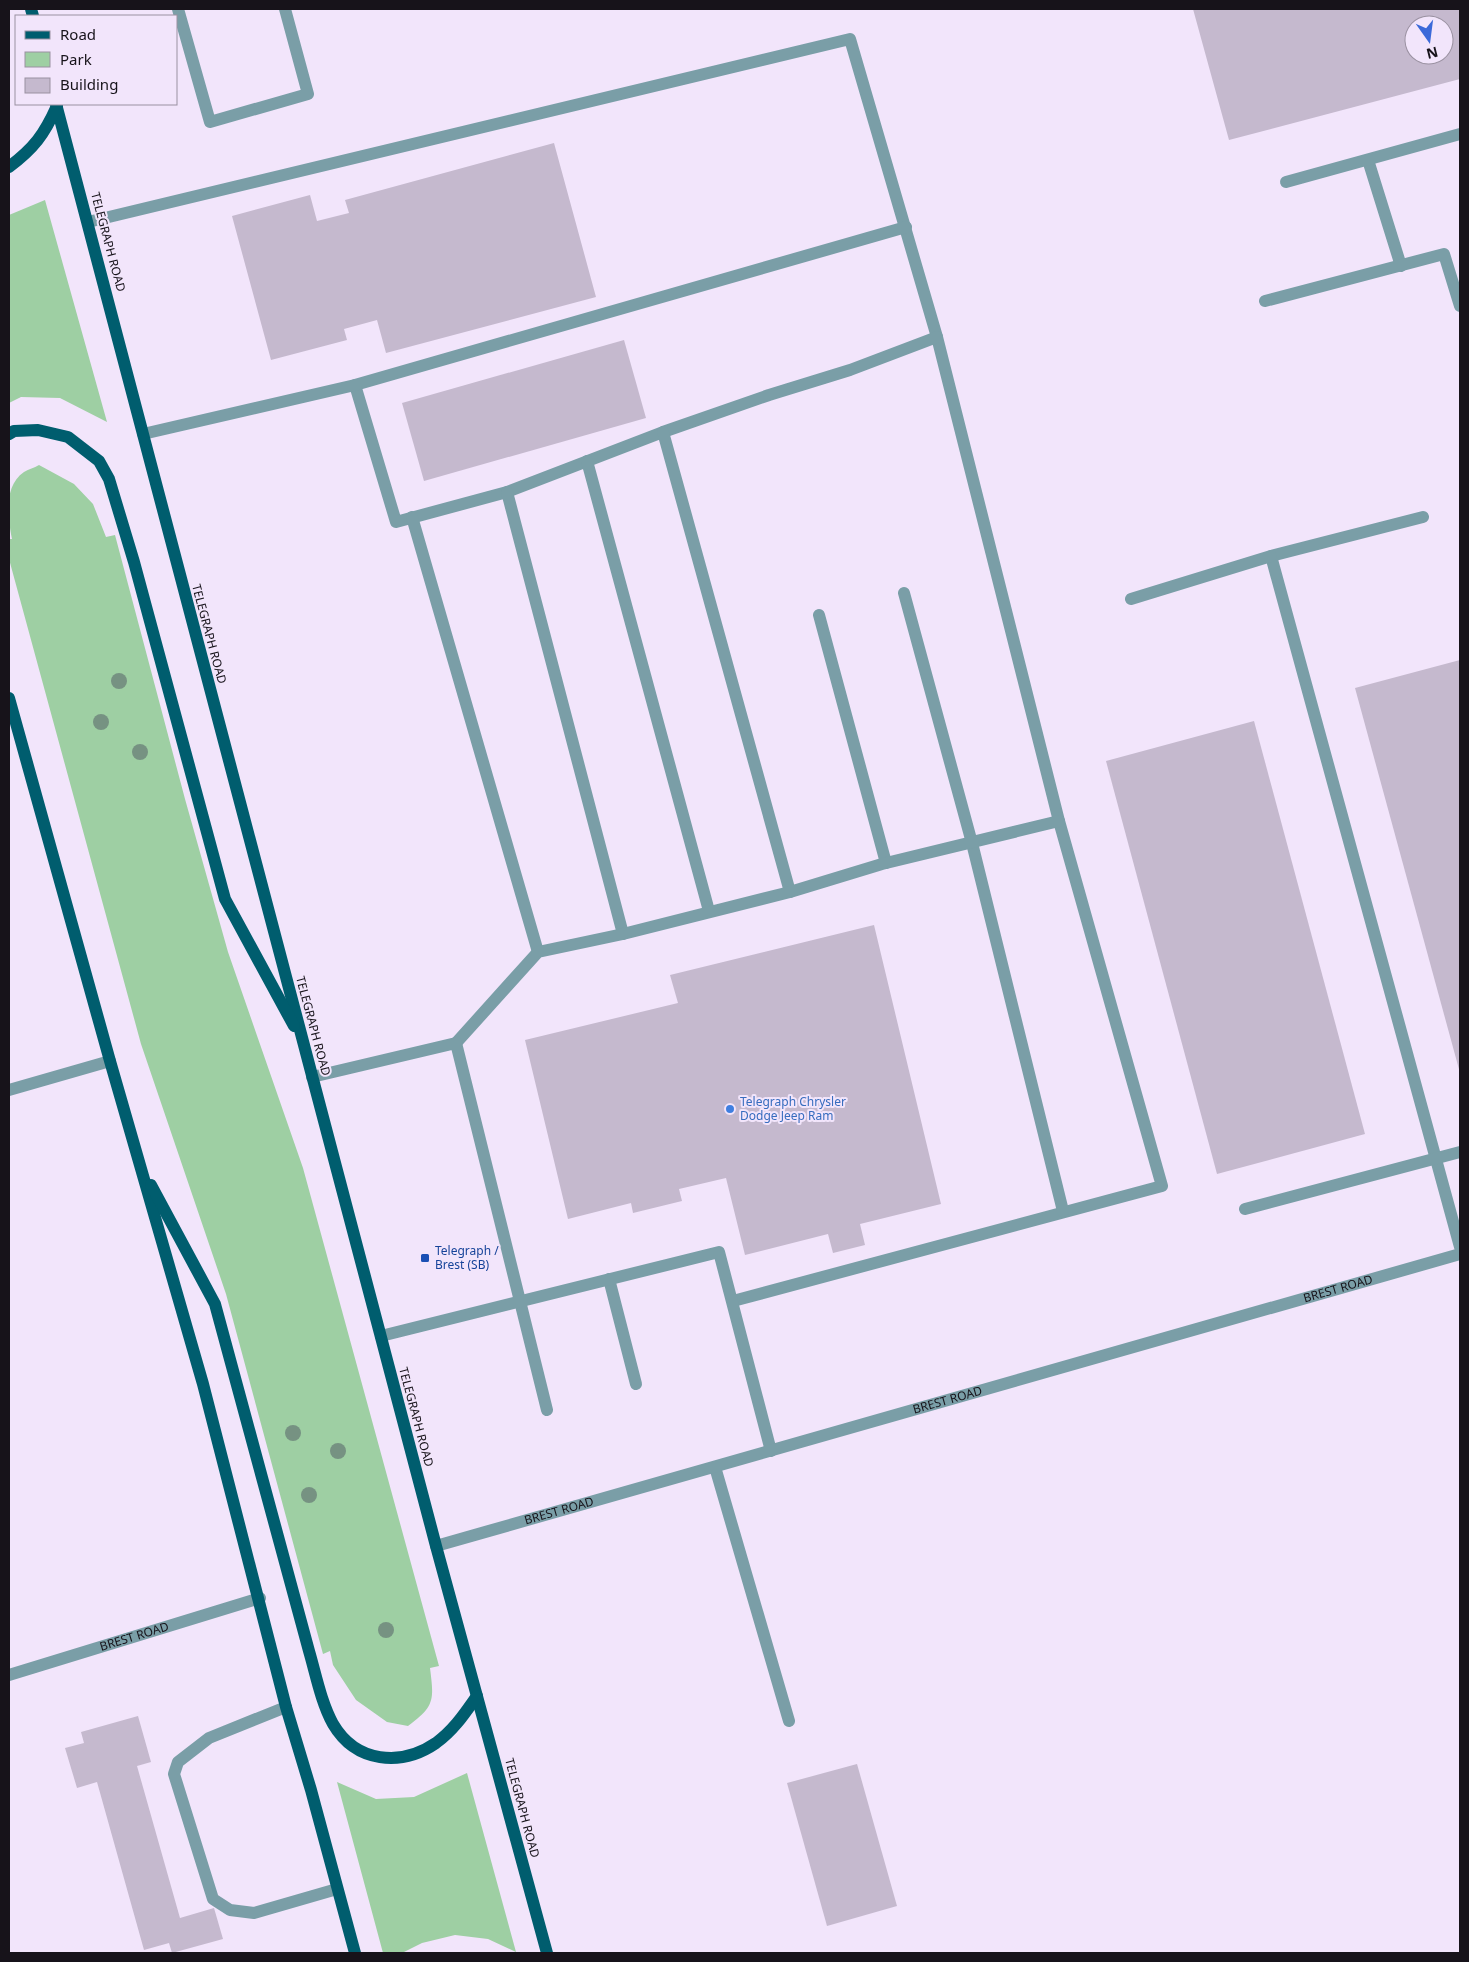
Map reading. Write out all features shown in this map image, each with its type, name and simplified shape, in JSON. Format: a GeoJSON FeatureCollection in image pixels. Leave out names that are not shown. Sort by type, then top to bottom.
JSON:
{"type":"FeatureCollection","features":[{"type":"Feature","properties":{"kind":"main road"},"geometry":{"type":"LineString","coordinates":[[9,167],[24,156],[46,131],[57,105]]}},
{"type":"Feature","properties":{"kind":"main road","name":"TELEGRAPH ROAD"},"geometry":{"type":"LineString","coordinates":[[57,105],[436,1546],[547,1953]]}},
{"type":"Feature","properties":{"kind":"main road"},"geometry":{"type":"LineString","coordinates":[[9,434],[14,431],[38,430],[68,437],[99,461],[109,479],[134,562],[225,899],[303,1044]]}},
{"type":"Feature","properties":{"kind":"main road"},"geometry":{"type":"LineString","coordinates":[[9,698],[110,1062],[204,1384],[286,1706],[354,1953]]}},
{"type":"Feature","properties":{"kind":"main road"},"geometry":{"type":"LineString","coordinates":[[139,1162],[215,1304],[301,1624],[325,1704],[334,1724],[348,1745],[368,1756],[398,1758],[436,1743],[457,1724],[477,1696]]}},
{"type":"Feature","properties":{"kind":"street"},"geometry":{"type":"LineString","coordinates":[[178,9],[210,122],[308,94],[285,9]]}},
{"type":"Feature","properties":{"kind":"street"},"geometry":{"type":"LineString","coordinates":[[88,222],[850,38],[937,337],[1059,821],[1162,1186],[733,1301]]}},
{"type":"Feature","properties":{"kind":"street"},"geometry":{"type":"LineString","coordinates":[[1286,182],[1460,134]]}},
{"type":"Feature","properties":{"kind":"street"},"geometry":{"type":"LineString","coordinates":[[1368,160],[1401,266]]}},
{"type":"Feature","properties":{"kind":"street"},"geometry":{"type":"LineString","coordinates":[[143,434],[355,385],[906,227]]}},
{"type":"Feature","properties":{"kind":"street"},"geometry":{"type":"LineString","coordinates":[[1265,301],[1444,254],[1460,306]]}},
{"type":"Feature","properties":{"kind":"street"},"geometry":{"type":"LineString","coordinates":[[355,385],[396,522],[506,492],[663,432],[769,395],[850,370],[937,337]]}},
{"type":"Feature","properties":{"kind":"street"},"geometry":{"type":"LineString","coordinates":[[663,432],[790,892]]}},
{"type":"Feature","properties":{"kind":"street"},"geometry":{"type":"LineString","coordinates":[[587,461],[709,911]]}},
{"type":"Feature","properties":{"kind":"street"},"geometry":{"type":"LineString","coordinates":[[506,492],[623,934]]}},
{"type":"Feature","properties":{"kind":"street"},"geometry":{"type":"LineString","coordinates":[[412,517],[538,952]]}},
{"type":"Feature","properties":{"kind":"street"},"geometry":{"type":"LineString","coordinates":[[1131,599],[1271,556],[1423,517]]}},
{"type":"Feature","properties":{"kind":"street"},"geometry":{"type":"LineString","coordinates":[[1271,556],[1460,1247]]}},
{"type":"Feature","properties":{"kind":"street"},"geometry":{"type":"LineString","coordinates":[[904,593],[972,843],[1063,1211]]}},
{"type":"Feature","properties":{"kind":"street"},"geometry":{"type":"LineString","coordinates":[[820,615],[886,863]]}},
{"type":"Feature","properties":{"kind":"street"},"geometry":{"type":"LineString","coordinates":[[312,1077],[456,1043],[538,952],[623,934],[790,892],[886,863],[1059,821]]}},
{"type":"Feature","properties":{"kind":"street"},"geometry":{"type":"LineString","coordinates":[[456,1043],[547,1410]]}},
{"type":"Feature","properties":{"kind":"street"},"geometry":{"type":"LineString","coordinates":[[9,1090],[110,1062]]}},
{"type":"Feature","properties":{"kind":"street"},"geometry":{"type":"LineString","coordinates":[[1245,1209],[1460,1152]]}},
{"type":"Feature","properties":{"kind":"street"},"geometry":{"type":"LineString","coordinates":[[381,1336],[719,1252],[771,1451]]}},
{"type":"Feature","properties":{"kind":"street","name":"BREST ROAD"},"geometry":{"type":"LineString","coordinates":[[436,1546],[1460,1254]]}},
{"type":"Feature","properties":{"kind":"street"},"geometry":{"type":"LineString","coordinates":[[609,1279],[636,1384]]}},
{"type":"Feature","properties":{"kind":"street"},"geometry":{"type":"LineString","coordinates":[[715,1466],[789,1721]]}},
{"type":"Feature","properties":{"kind":"street","name":"BREST ROAD"},"geometry":{"type":"LineString","coordinates":[[9,1675],[260,1598]]}},
{"type":"Feature","properties":{"kind":"street"},"geometry":{"type":"LineString","coordinates":[[286,1706],[208,1738],[178,1762],[174,1774],[213,1899],[230,1910],[254,1913],[337,1889]]}},
{"type":"Feature","properties":{"kind":"green space"},"geometry":{"type":"Polygon","coordinates":[[[45,200],[107,422],[60,398],[21,397],[9,403],[9,215],[45,200]]]}},
{"type":"Feature","properties":{"kind":"green space"},"geometry":{"type":"Polygon","coordinates":[[[39,465],[74,484],[93,504],[106,537],[115,535],[228,952],[303,1168],[439,1666],[430,1668],[432,1695],[428,1707],[408,1726],[387,1722],[356,1700],[333,1665],[330,1651],[323,1654],[226,1294],[141,1044],[9,559],[9,539],[12,539],[9,522],[10,494],[17,478],[24,472],[39,465]]]}},
{"type":"Feature","properties":{"kind":"green space"},"geometry":{"type":"Polygon","coordinates":[[[467,1773],[516,1952],[488,1939],[455,1935],[422,1943],[402,1953],[383,1953],[337,1782],[376,1799],[414,1797],[467,1773]]]}},
{"type":"Feature","properties":{"kind":"building"},"geometry":{"type":"Polygon","coordinates":[[[1193,9],[1460,9],[1460,79],[1229,140],[1193,9]]]}},
{"type":"Feature","properties":{"kind":"building"},"geometry":{"type":"Polygon","coordinates":[[[554,143],[596,297],[386,353],[377,320],[344,329],[347,340],[271,360],[232,216],[310,195],[317,221],[349,213],[345,200],[554,143]]]}},
{"type":"Feature","properties":{"kind":"building"},"geometry":{"type":"Polygon","coordinates":[[[624,340],[646,418],[424,481],[402,403],[624,340]]]}},
{"type":"Feature","properties":{"kind":"building"},"geometry":{"type":"Polygon","coordinates":[[[1460,660],[1460,1073],[1355,688],[1460,660]]]}},
{"type":"Feature","properties":{"kind":"building"},"geometry":{"type":"Polygon","coordinates":[[[1254,721],[1365,1134],[1217,1174],[1106,761],[1254,721]]]}},
{"type":"Feature","properties":{"kind":"building","name":"Telegraph Chrysler Dodge Jeep Ram"},"geometry":{"type":"Polygon","coordinates":[[[874,925],[941,1204],[860,1224],[865,1245],[833,1253],[828,1234],[745,1255],[726,1178],[679,1189],[682,1201],[633,1213],[631,1203],[568,1219],[525,1040],[678,1003],[670,975],[874,925]]]}},
{"type":"Feature","properties":{"kind":"building"},"geometry":{"type":"Polygon","coordinates":[[[138,1716],[151,1762],[137,1766],[180,1918],[214,1908],[223,1939],[172,1953],[169,1943],[144,1950],[97,1782],[77,1788],[65,1748],[84,1743],[81,1732],[138,1716]]]}},
{"type":"Feature","properties":{"kind":"building"},"geometry":{"type":"Polygon","coordinates":[[[857,1764],[897,1906],[827,1926],[787,1783],[857,1764]]]}},
{"type":"Feature","properties":{"kind":"place","name":"Telegraph Chrysler Dodge Jeep Ram"},"geometry":{"type":"Point","coordinates":[730,1109]}},
{"type":"Feature","properties":{"kind":"place","name":"Telegraph / Brest (SB)"},"geometry":{"type":"Point","coordinates":[425,1258]}}]}
